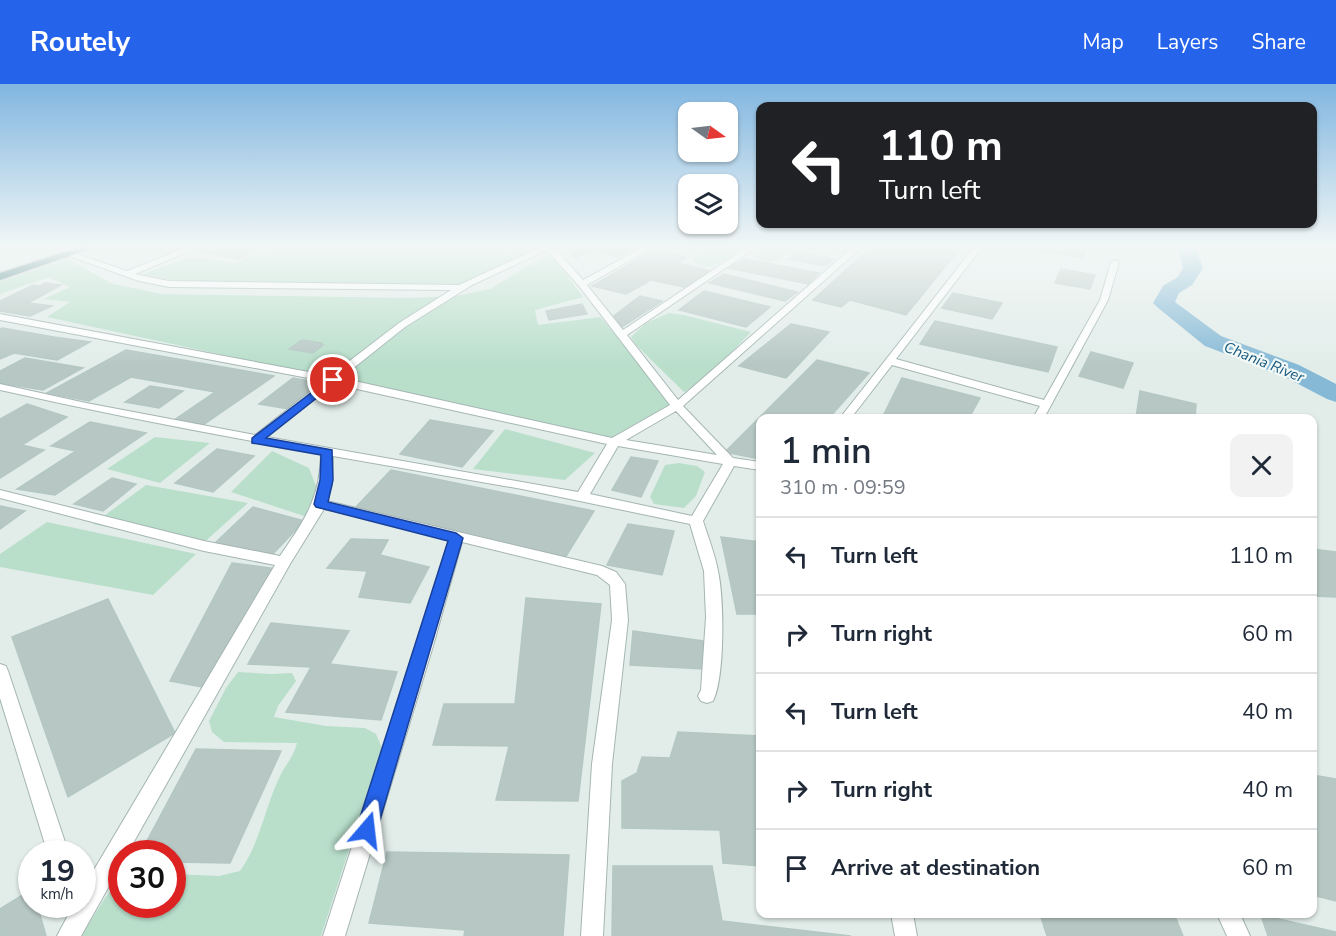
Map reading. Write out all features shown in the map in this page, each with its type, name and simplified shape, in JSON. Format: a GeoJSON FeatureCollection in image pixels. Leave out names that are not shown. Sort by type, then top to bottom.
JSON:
{"type":"FeatureCollection","features":[{"type":"Feature","properties":{"kind":"street"},"geometry":{"type":"LineString","coordinates":[[189,286],[460,288]]}},
{"type":"Feature","properties":{"kind":"street"},"geometry":{"type":"LineString","coordinates":[[256,440],[333,380],[378,341],[465,286]]}},
{"type":"Feature","properties":{"kind":"street"},"geometry":{"type":"LineString","coordinates":[[583,286],[677,406],[730,462]]}},
{"type":"Feature","properties":{"kind":"street"},"geometry":{"type":"LineString","coordinates":[[621,335],[695,286]]}},
{"type":"Feature","properties":{"kind":"street"},"geometry":{"type":"LineString","coordinates":[[583,495],[614,442],[677,406],[814,286]]}},
{"type":"Feature","properties":{"kind":"street"},"geometry":{"type":"LineString","coordinates":[[848,414],[948,286]]}},
{"type":"Feature","properties":{"kind":"street"},"geometry":{"type":"LineString","coordinates":[[1041,414],[1104,300],[1108,286]]}},
{"type":"Feature","properties":{"kind":"street"},"geometry":{"type":"LineString","coordinates":[[0,317],[333,380],[614,442],[756,465]]}},
{"type":"Feature","properties":{"kind":"street"},"geometry":{"type":"LineString","coordinates":[[890,361],[1047,405]]}},
{"type":"Feature","properties":{"kind":"street"},"geometry":{"type":"LineString","coordinates":[[0,387],[256,440],[327,453],[424,466],[583,495],[696,521]]}},
{"type":"Feature","properties":{"kind":"street"},"geometry":{"type":"LineString","coordinates":[[74,919],[284,562],[321,504],[327,480],[327,453]]}},
{"type":"Feature","properties":{"kind":"street"},"geometry":{"type":"LineString","coordinates":[[707,696],[710,690],[714,618],[711,571],[696,521],[730,462]]}},
{"type":"Feature","properties":{"kind":"street"},"geometry":{"type":"LineString","coordinates":[[0,494],[204,546],[284,562]]}},
{"type":"Feature","properties":{"kind":"street"},"geometry":{"type":"LineString","coordinates":[[321,504],[602,571],[611,576],[617,584],[620,620],[602,764],[592,936]]}},
{"type":"Feature","properties":{"kind":"street"},"geometry":{"type":"LineString","coordinates":[[334,936],[456,538]]}},
{"type":"Feature","properties":{"kind":"street"},"geometry":{"type":"LineString","coordinates":[[0,670],[55,840]]}},
{"type":"Feature","properties":{"kind":"street"},"geometry":{"type":"LineString","coordinates":[[903,918],[906,936]]}},
{"type":"Feature","properties":{"kind":"street"},"geometry":{"type":"LineString","coordinates":[[1230,918],[1239,936]]}},
{"type":"Feature","properties":{"kind":"green space"},"geometry":{"type":"Polygon","coordinates":[[[0,286],[24,286],[0,294],[0,286]]]}},
{"type":"Feature","properties":{"kind":"green space"},"geometry":{"type":"Polygon","coordinates":[[[67,286],[122,286],[162,294],[411,298],[456,296],[495,286],[575,286],[583,297],[535,310],[538,325],[600,317],[675,402],[618,440],[47,317],[70,302],[44,299],[70,287],[67,286]]]}},
{"type":"Feature","properties":{"kind":"green space"},"geometry":{"type":"Polygon","coordinates":[[[669,313],[751,332],[728,357],[684,392],[636,345],[631,337],[646,323],[669,313]]]}},
{"type":"Feature","properties":{"kind":"green space"},"geometry":{"type":"Polygon","coordinates":[[[505,429],[595,453],[565,480],[473,469],[505,429]]]}},
{"type":"Feature","properties":{"kind":"green space"},"geometry":{"type":"Polygon","coordinates":[[[155,437],[210,443],[160,483],[107,469],[155,437]]]}},
{"type":"Feature","properties":{"kind":"green space"},"geometry":{"type":"Polygon","coordinates":[[[272,451],[309,468],[319,494],[310,518],[231,492],[272,451]]]}},
{"type":"Feature","properties":{"kind":"green space"},"geometry":{"type":"Polygon","coordinates":[[[679,463],[697,466],[705,472],[696,496],[684,508],[654,504],[650,497],[665,465],[679,463]]]}},
{"type":"Feature","properties":{"kind":"green space"},"geometry":{"type":"Polygon","coordinates":[[[146,485],[248,503],[200,546],[93,524],[146,485]]]}},
{"type":"Feature","properties":{"kind":"green space"},"geometry":{"type":"Polygon","coordinates":[[[47,522],[196,554],[153,595],[0,567],[0,554],[47,522]]]}},
{"type":"Feature","properties":{"kind":"green space"},"geometry":{"type":"Polygon","coordinates":[[[238,672],[292,673],[296,681],[278,706],[274,717],[326,726],[365,728],[376,734],[382,748],[321,936],[81,936],[92,918],[96,918],[96,912],[108,894],[108,918],[186,918],[186,875],[219,876],[240,871],[247,860],[280,776],[297,743],[224,742],[212,732],[209,721],[226,688],[238,672]]]}},
{"type":"Feature","properties":{"kind":"building"},"geometry":{"type":"Polygon","coordinates":[[[31,286],[60,286],[28,303],[52,306],[30,316],[0,311],[0,301],[31,286]]]}},
{"type":"Feature","properties":{"kind":"building"},"geometry":{"type":"Polygon","coordinates":[[[592,286],[641,286],[626,294],[592,286]]]}},
{"type":"Feature","properties":{"kind":"building"},"geometry":{"type":"Polygon","coordinates":[[[721,286],[772,286],[797,292],[785,301],[721,286]]]}},
{"type":"Feature","properties":{"kind":"building"},"geometry":{"type":"Polygon","coordinates":[[[829,286],[930,286],[906,315],[850,300],[841,307],[813,300],[829,286]]]}},
{"type":"Feature","properties":{"kind":"building"},"geometry":{"type":"Polygon","coordinates":[[[1071,286],[1091,286],[1090,289],[1071,286]]]}},
{"type":"Feature","properties":{"kind":"building"},"geometry":{"type":"Polygon","coordinates":[[[704,291],[770,307],[746,327],[679,310],[704,291]]]}},
{"type":"Feature","properties":{"kind":"building"},"geometry":{"type":"Polygon","coordinates":[[[953,293],[1002,303],[992,319],[942,308],[953,293]]]}},
{"type":"Feature","properties":{"kind":"building"},"geometry":{"type":"Polygon","coordinates":[[[640,296],[662,301],[622,327],[614,316],[640,296]]]}},
{"type":"Feature","properties":{"kind":"building"},"geometry":{"type":"Polygon","coordinates":[[[582,304],[587,314],[549,320],[546,311],[582,304]]]}},
{"type":"Feature","properties":{"kind":"building"},"geometry":{"type":"Polygon","coordinates":[[[935,321],[1057,347],[1048,372],[920,344],[935,321]]]}},
{"type":"Feature","properties":{"kind":"building"},"geometry":{"type":"Polygon","coordinates":[[[791,324],[829,332],[786,378],[739,366],[791,324]]]}},
{"type":"Feature","properties":{"kind":"building"},"geometry":{"type":"Polygon","coordinates":[[[0,329],[90,342],[57,360],[14,353],[0,359],[0,329]]]}},
{"type":"Feature","properties":{"kind":"building"},"geometry":{"type":"Polygon","coordinates":[[[302,340],[323,345],[313,353],[289,349],[302,340]]]}},
{"type":"Feature","properties":{"kind":"building"},"geometry":{"type":"Polygon","coordinates":[[[126,350],[274,376],[203,425],[174,420],[215,392],[131,377],[89,401],[47,393],[126,350]]]}},
{"type":"Feature","properties":{"kind":"building"},"geometry":{"type":"Polygon","coordinates":[[[1091,352],[1133,363],[1123,388],[1079,376],[1091,352]]]}},
{"type":"Feature","properties":{"kind":"building"},"geometry":{"type":"Polygon","coordinates":[[[25,358],[83,368],[43,390],[0,383],[0,371],[25,358]]]}},
{"type":"Feature","properties":{"kind":"building"},"geometry":{"type":"Polygon","coordinates":[[[817,360],[869,373],[833,414],[763,414],[817,360]]]}},
{"type":"Feature","properties":{"kind":"building"},"geometry":{"type":"Polygon","coordinates":[[[293,378],[324,384],[289,409],[259,404],[293,378]]]}},
{"type":"Feature","properties":{"kind":"building"},"geometry":{"type":"Polygon","coordinates":[[[902,378],[980,398],[971,414],[884,414],[902,378]]]}},
{"type":"Feature","properties":{"kind":"building"},"geometry":{"type":"Polygon","coordinates":[[[150,386],[183,391],[159,408],[125,402],[150,386]]]}},
{"type":"Feature","properties":{"kind":"building"},"geometry":{"type":"Polygon","coordinates":[[[1140,391],[1196,404],[1195,414],[1137,414],[1140,391]]]}},
{"type":"Feature","properties":{"kind":"building"},"geometry":{"type":"Polygon","coordinates":[[[27,404],[67,417],[22,445],[44,450],[0,478],[0,419],[27,404]]]}},
{"type":"Feature","properties":{"kind":"building"},"geometry":{"type":"Polygon","coordinates":[[[430,420],[493,431],[462,467],[400,454],[430,420]]]}},
{"type":"Feature","properties":{"kind":"building"},"geometry":{"type":"Polygon","coordinates":[[[756,421],[756,458],[725,452],[756,421]]]}},
{"type":"Feature","properties":{"kind":"building"},"geometry":{"type":"Polygon","coordinates":[[[90,422],[146,433],[55,495],[17,489],[76,451],[51,446],[90,422]]]}},
{"type":"Feature","properties":{"kind":"building"},"geometry":{"type":"Polygon","coordinates":[[[217,449],[254,456],[213,492],[175,483],[217,449]]]}},
{"type":"Feature","properties":{"kind":"building"},"geometry":{"type":"Polygon","coordinates":[[[631,457],[658,461],[641,497],[612,490],[631,457]]]}},
{"type":"Feature","properties":{"kind":"building"},"geometry":{"type":"Polygon","coordinates":[[[391,470],[594,511],[565,558],[354,509],[391,470]]]}},
{"type":"Feature","properties":{"kind":"building"},"geometry":{"type":"Polygon","coordinates":[[[112,478],[136,484],[103,511],[74,504],[112,478]]]}},
{"type":"Feature","properties":{"kind":"building"},"geometry":{"type":"Polygon","coordinates":[[[0,506],[25,511],[0,529],[0,506]]]}},
{"type":"Feature","properties":{"kind":"building"},"geometry":{"type":"Polygon","coordinates":[[[253,507],[304,521],[273,554],[215,543],[253,507]]]}},
{"type":"Feature","properties":{"kind":"building"},"geometry":{"type":"Polygon","coordinates":[[[628,524],[674,531],[662,575],[607,565],[628,524]]]}},
{"type":"Feature","properties":{"kind":"building"},"geometry":{"type":"Polygon","coordinates":[[[721,537],[756,541],[756,614],[737,614],[721,537]]]}},
{"type":"Feature","properties":{"kind":"building"},"geometry":{"type":"Polygon","coordinates":[[[351,539],[388,540],[380,555],[429,567],[410,603],[359,597],[367,571],[327,568],[351,539]]]}},
{"type":"Feature","properties":{"kind":"building"},"geometry":{"type":"Polygon","coordinates":[[[1317,550],[1336,552],[1336,597],[1317,596],[1317,550]]]}},
{"type":"Feature","properties":{"kind":"building"},"geometry":{"type":"Polygon","coordinates":[[[232,563],[278,569],[207,688],[170,681],[232,563]]]}},
{"type":"Feature","properties":{"kind":"building"},"geometry":{"type":"Polygon","coordinates":[[[526,598],[601,604],[578,801],[496,800],[509,746],[433,745],[444,704],[515,704],[526,598]]]}},
{"type":"Feature","properties":{"kind":"building"},"geometry":{"type":"Polygon","coordinates":[[[108,599],[175,733],[68,797],[12,637],[108,599]]]}},
{"type":"Feature","properties":{"kind":"building"},"geometry":{"type":"Polygon","coordinates":[[[271,623],[349,631],[330,664],[397,672],[381,720],[286,712],[311,667],[248,664],[271,623]]]}},
{"type":"Feature","properties":{"kind":"building"},"geometry":{"type":"Polygon","coordinates":[[[633,631],[703,641],[704,669],[630,665],[633,631]]]}},
{"type":"Feature","properties":{"kind":"building"},"geometry":{"type":"Polygon","coordinates":[[[678,732],[756,736],[756,866],[723,863],[720,830],[622,828],[622,781],[637,773],[642,757],[670,758],[678,732]]]}},
{"type":"Feature","properties":{"kind":"building"},"geometry":{"type":"Polygon","coordinates":[[[196,749],[281,751],[230,863],[186,862],[186,840],[147,840],[196,749]]]}},
{"type":"Feature","properties":{"kind":"building"},"geometry":{"type":"Polygon","coordinates":[[[1317,776],[1336,779],[1336,901],[1317,896],[1317,776]]]}},
{"type":"Feature","properties":{"kind":"building"},"geometry":{"type":"Polygon","coordinates":[[[387,852],[569,855],[563,936],[464,936],[465,930],[369,923],[387,852]]]}},
{"type":"Feature","properties":{"kind":"building"},"geometry":{"type":"Polygon","coordinates":[[[613,866],[712,866],[722,921],[851,936],[612,936],[613,866]]]}},
{"type":"Feature","properties":{"kind":"building"},"geometry":{"type":"Polygon","coordinates":[[[18,898],[18,918],[41,918],[46,936],[0,936],[0,909],[18,898]]]}},
{"type":"Feature","properties":{"kind":"building"},"geometry":{"type":"Polygon","coordinates":[[[1041,918],[1176,918],[1183,936],[1047,936],[1041,918]]]}},
{"type":"Feature","properties":{"kind":"building"},"geometry":{"type":"Polygon","coordinates":[[[1262,918],[1274,918],[1336,932],[1336,936],[1268,936],[1262,918]]]}},
{"type":"Feature","properties":{"kind":"waterway","name":"Chania River"},"geometry":{"type":"LineString","coordinates":[[1177,286],[1170,290],[1164,303],[1195,329],[1213,341],[1290,370],[1336,394]]}},
{"type":"Feature","properties":{"kind":"route"},"geometry":{"type":"LineString","coordinates":[[333,380],[256,440],[327,453],[327,480],[321,504],[456,538],[425,646],[367,830]]}}]}
